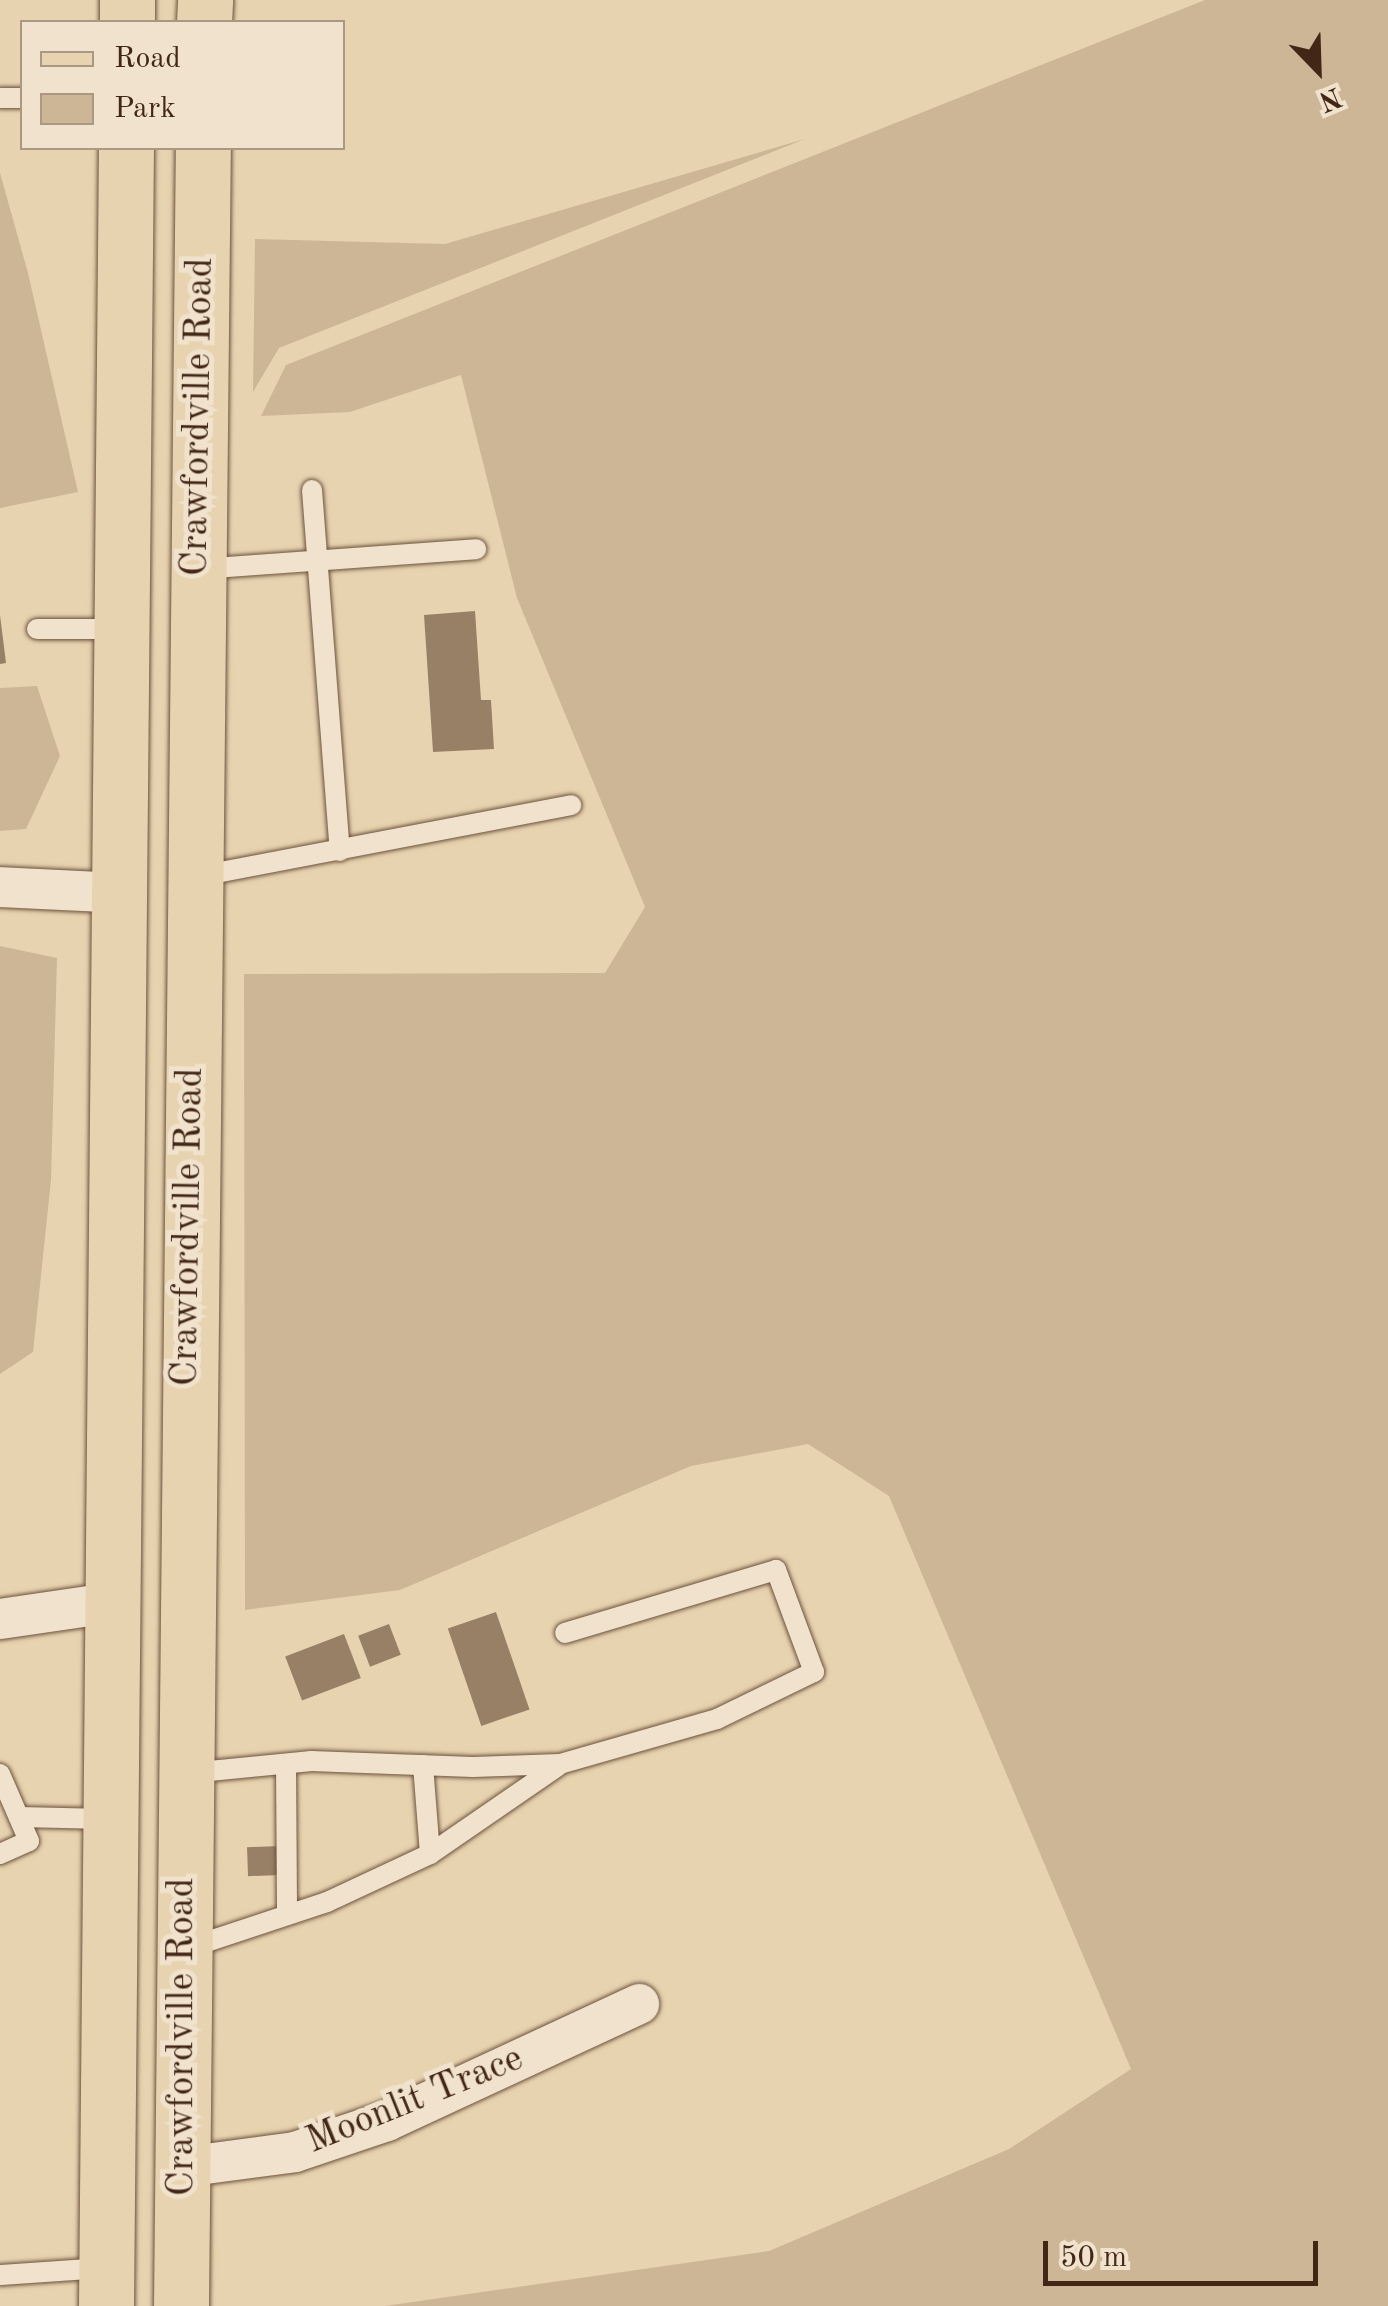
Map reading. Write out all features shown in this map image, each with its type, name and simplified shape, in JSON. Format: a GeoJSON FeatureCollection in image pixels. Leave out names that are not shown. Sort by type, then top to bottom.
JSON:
{"type":"FeatureCollection","features":[{"type":"Feature","properties":{"kind":"main road","name":"Crawfordville Road"},"geometry":{"type":"LineString","coordinates":[[106,2287],[126,150]]}},
{"type":"Feature","properties":{"kind":"main road","name":"Crawfordville Road"},"geometry":{"type":"LineString","coordinates":[[181,2306],[186,1515],[203,150]]}},
{"type":"Feature","properties":{"kind":"main road"},"geometry":{"type":"LineString","coordinates":[[185,1748],[155,1663],[110,1603],[165,1554],[186,1515]]}},
{"type":"Feature","properties":{"kind":"street"},"geometry":{"type":"LineString","coordinates":[[0,887],[122,893]]}},
{"type":"Feature","properties":{"kind":"street"},"geometry":{"type":"LineString","coordinates":[[0,1619],[110,1603]]}},
{"type":"Feature","properties":{"kind":"street","name":"Moonlit Trace"},"geometry":{"type":"LineString","coordinates":[[182,2167],[294,2152],[387,2122],[639,2004]]}},
{"type":"Feature","properties":{"kind":"lane"},"geometry":{"type":"LineString","coordinates":[[312,490],[340,851]]}},
{"type":"Feature","properties":{"kind":"lane"},"geometry":{"type":"LineString","coordinates":[[197,570],[476,549]]}},
{"type":"Feature","properties":{"kind":"lane"},"geometry":{"type":"LineString","coordinates":[[38,629],[123,629]]}},
{"type":"Feature","properties":{"kind":"lane"},"geometry":{"type":"LineString","coordinates":[[193,877],[571,805]]}},
{"type":"Feature","properties":{"kind":"lane"},"geometry":{"type":"LineString","coordinates":[[185,1748],[286,1764],[560,1764],[716,1719],[814,1672],[776,1570],[565,1632]]}},
{"type":"Feature","properties":{"kind":"lane"},"geometry":{"type":"LineString","coordinates":[[286,1764],[287,1915]]}},
{"type":"Feature","properties":{"kind":"lane"},"geometry":{"type":"LineString","coordinates":[[184,1949],[328,1902],[430,1854],[560,1764]]}},
{"type":"Feature","properties":{"kind":"lane"},"geometry":{"type":"LineString","coordinates":[[423,1765],[430,1854]]}},
{"type":"Feature","properties":{"kind":"lane"},"geometry":{"type":"LineString","coordinates":[[0,1774],[29,1842],[0,1854]]}},
{"type":"Feature","properties":{"kind":"lane"},"geometry":{"type":"LineString","coordinates":[[19,1817],[109,1819]]}},
{"type":"Feature","properties":{"kind":"lane"},"geometry":{"type":"LineString","coordinates":[[0,2274],[106,2287]]}},
{"type":"Feature","properties":{"kind":"green space"},"geometry":{"type":"Polygon","coordinates":[[[1205,0],[1388,0],[1388,2306],[385,2306],[769,2251],[1009,2149],[1131,2069],[889,1496],[808,1444],[691,1466],[400,1590],[245,1610],[244,974],[605,973],[645,907],[517,598],[461,375],[350,412],[261,416],[286,365],[1205,0]]]}},
{"type":"Feature","properties":{"kind":"green space"},"geometry":{"type":"Polygon","coordinates":[[[805,139],[279,348],[253,392],[255,239],[445,244],[805,139]]]}},
{"type":"Feature","properties":{"kind":"green space"},"geometry":{"type":"Polygon","coordinates":[[[0,173],[28,273],[78,492],[0,508],[0,173]]]}},
{"type":"Feature","properties":{"kind":"green space"},"geometry":{"type":"Polygon","coordinates":[[[37,686],[60,756],[26,829],[0,831],[0,688],[37,686]]]}},
{"type":"Feature","properties":{"kind":"green space"},"geometry":{"type":"Polygon","coordinates":[[[0,946],[57,958],[51,1180],[33,1352],[0,1374],[0,946]]]}},
{"type":"Feature","properties":{"kind":"building"},"geometry":{"type":"Polygon","coordinates":[[[475,611],[481,700],[491,700],[494,749],[433,752],[424,615],[475,611]]]}},
{"type":"Feature","properties":{"kind":"building"},"geometry":{"type":"Polygon","coordinates":[[[0,615],[6,663],[0,664],[0,615]]]}},
{"type":"Feature","properties":{"kind":"building"},"geometry":{"type":"Polygon","coordinates":[[[496,1612],[530,1709],[481,1726],[448,1629],[496,1612]]]}},
{"type":"Feature","properties":{"kind":"building"},"geometry":{"type":"Polygon","coordinates":[[[389,1624],[401,1655],[370,1667],[358,1636],[389,1624]]]}},
{"type":"Feature","properties":{"kind":"building"},"geometry":{"type":"Polygon","coordinates":[[[344,1634],[361,1678],[302,1700],[285,1657],[344,1634]]]}},
{"type":"Feature","properties":{"kind":"building"},"geometry":{"type":"Polygon","coordinates":[[[280,1846],[281,1875],[248,1876],[247,1847],[280,1846]]]}}]}
